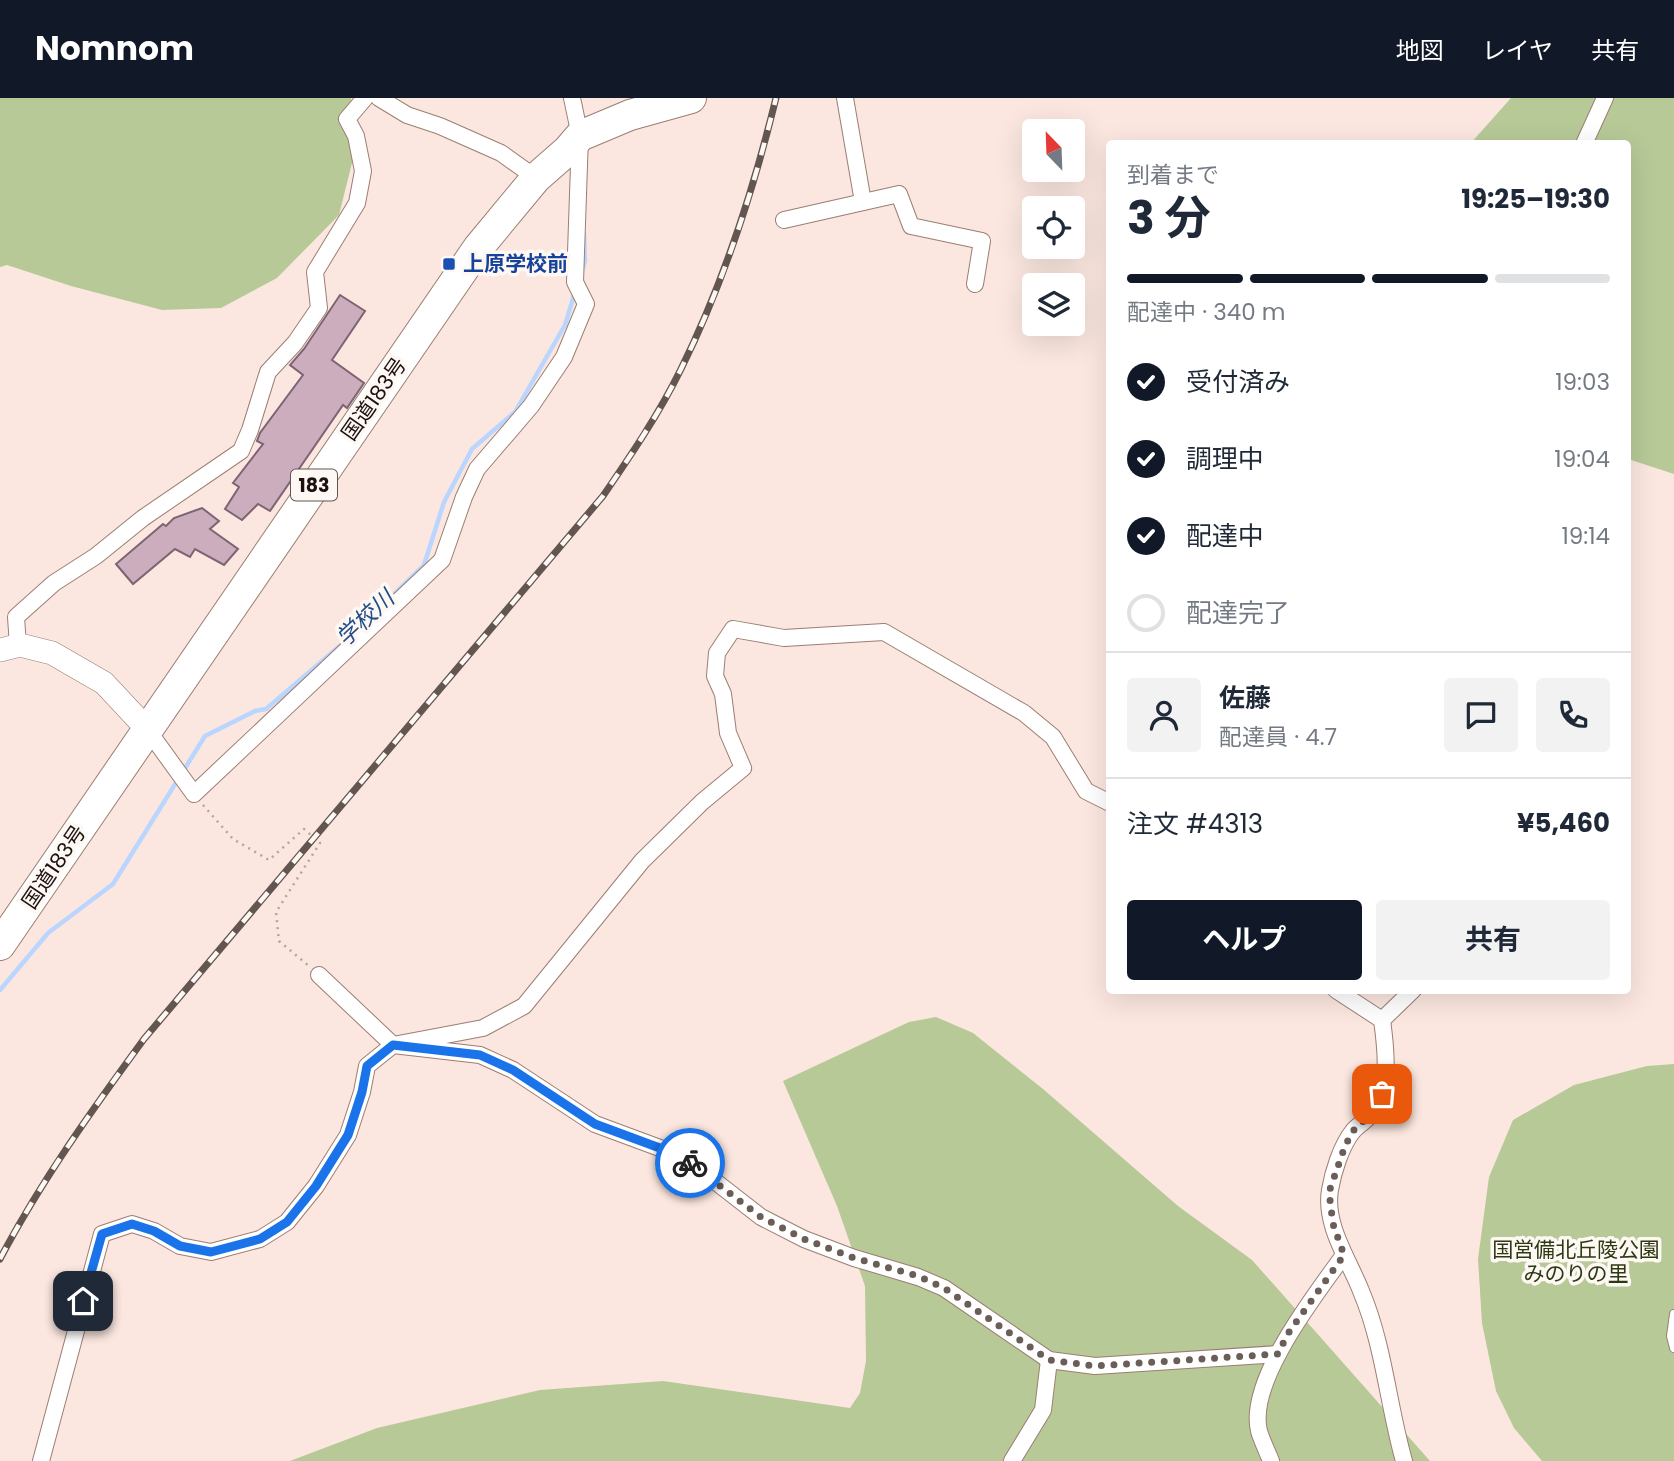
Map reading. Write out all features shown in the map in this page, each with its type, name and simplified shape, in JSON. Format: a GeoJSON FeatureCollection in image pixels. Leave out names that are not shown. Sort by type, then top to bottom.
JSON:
{"type":"FeatureCollection","features":[{"type":"Feature","properties":{"kind":"highway","name":"国道183号"},"geometry":{"type":"LineString","coordinates":[[0,945],[478,248],[536,178],[580,136],[630,115],[691,98]]}},
{"type":"Feature","properties":{"kind":"street"},"geometry":{"type":"LineString","coordinates":[[365,98],[347,119],[356,136],[363,171],[357,203],[315,272],[319,308],[295,343],[268,372],[241,451],[143,518],[96,556],[54,583],[16,617],[9,648],[52,653],[104,683],[147,729],[194,794],[442,560],[477,469],[531,406],[564,357],[586,304],[575,282],[580,136],[572,98]]}},
{"type":"Feature","properties":{"kind":"street"},"geometry":{"type":"LineString","coordinates":[[379,98],[407,115],[440,126],[501,153],[536,178]]}},
{"type":"Feature","properties":{"kind":"street"},"geometry":{"type":"LineString","coordinates":[[845,98],[863,202]]}},
{"type":"Feature","properties":{"kind":"street"},"geometry":{"type":"LineString","coordinates":[[1586,140],[1605,98]]}},
{"type":"Feature","properties":{"kind":"street"},"geometry":{"type":"LineString","coordinates":[[784,220],[899,194],[911,226],[982,241],[975,284]]}},
{"type":"Feature","properties":{"kind":"street"},"geometry":{"type":"LineString","coordinates":[[41,1461],[102,1234],[132,1224],[154,1231],[180,1246],[211,1252],[260,1239],[287,1222],[316,1186],[348,1135],[367,1066],[393,1045],[482,1028],[523,1006],[642,861],[702,802],[743,768],[728,733],[723,694],[715,676],[717,653],[733,629],[784,638],[884,632],[1024,713],[1053,737],[1086,791],[1106,801]]}},
{"type":"Feature","properties":{"kind":"street"},"geometry":{"type":"LineString","coordinates":[[319,975],[393,1045],[480,1055],[502,1065],[595,1124],[676,1154],[761,1217],[804,1239],[854,1258],[918,1276],[944,1288],[1049,1360],[1095,1366],[1278,1354]]}},
{"type":"Feature","properties":{"kind":"street"},"geometry":{"type":"LineString","coordinates":[[1342,994],[1382,1020]]}},
{"type":"Feature","properties":{"kind":"street"},"geometry":{"type":"LineString","coordinates":[[1382,1020],[1409,994]]}},
{"type":"Feature","properties":{"kind":"street"},"geometry":{"type":"LineString","coordinates":[[1382,1020],[1386,1058],[1382,1094],[1375,1110],[1353,1131],[1329,1192],[1333,1224],[1344,1255],[1362,1291],[1369,1315],[1389,1387],[1396,1435],[1404,1461]]}},
{"type":"Feature","properties":{"kind":"street"},"geometry":{"type":"LineString","coordinates":[[1271,1461],[1258,1429],[1259,1402],[1287,1335],[1344,1255]]}},
{"type":"Feature","properties":{"kind":"street"},"geometry":{"type":"LineString","coordinates":[[1012,1461],[1043,1410],[1049,1360]]}},
{"type":"Feature","properties":{"kind":"lane"},"geometry":{"type":"LineString","coordinates":[[1674,1314],[1671,1336],[1674,1348]]}},
{"type":"Feature","properties":{"kind":"path"},"geometry":{"type":"LineString","coordinates":[[194,794],[233,839],[269,860],[304,829],[320,843],[276,912],[279,941],[319,975]]}},
{"type":"Feature","properties":{"kind":"green space"},"geometry":{"type":"Polygon","coordinates":[[[0,98],[351,98],[357,143],[339,215],[277,278],[221,308],[162,310],[71,286],[7,265],[0,267],[0,98]]]}},
{"type":"Feature","properties":{"kind":"green space"},"geometry":{"type":"Polygon","coordinates":[[[1511,98],[1674,98],[1674,474],[1631,460],[1631,140],[1474,140],[1511,98]]]}},
{"type":"Feature","properties":{"kind":"green space"},"geometry":{"type":"Polygon","coordinates":[[[936,1017],[973,1033],[1043,1089],[1178,1206],[1252,1260],[1430,1461],[290,1461],[377,1428],[540,1390],[663,1381],[850,1408],[860,1393],[866,1361],[865,1286],[837,1206],[783,1081],[909,1022],[936,1017]]]}},
{"type":"Feature","properties":{"kind":"green space","name":"国営備北丘陵公園 みのりの里"},"geometry":{"type":"Polygon","coordinates":[[[1674,1064],[1674,1461],[1542,1461],[1514,1428],[1496,1391],[1482,1323],[1478,1259],[1489,1177],[1513,1120],[1574,1085],[1647,1066],[1674,1064]]]}},
{"type":"Feature","properties":{"kind":"building"},"geometry":{"type":"Polygon","coordinates":[[[340,295],[365,311],[332,360],[364,383],[347,408],[343,405],[270,511],[258,504],[242,520],[225,509],[239,487],[233,483],[263,444],[257,441],[260,433],[303,375],[290,365],[340,295]]]}},
{"type":"Feature","properties":{"kind":"building"},"geometry":{"type":"Polygon","coordinates":[[[202,508],[219,521],[210,529],[238,549],[224,565],[195,549],[190,557],[175,549],[133,584],[116,564],[163,524],[166,526],[174,518],[202,508]]]}},
{"type":"Feature","properties":{"kind":"waterway","name":"学校川"},"geometry":{"type":"LineString","coordinates":[[582,271],[585,261],[584,234]]}},
{"type":"Feature","properties":{"kind":"waterway","name":"学校川"},"geometry":{"type":"LineString","coordinates":[[361,626],[424,565],[444,502],[472,449],[515,412],[565,325],[575,292]]}},
{"type":"Feature","properties":{"kind":"waterway","name":"学校川"},"geometry":{"type":"LineString","coordinates":[[0,990],[48,933],[113,884],[205,736],[255,711],[266,709],[342,644]]}},
{"type":"Feature","properties":{"kind":"railway"},"geometry":{"type":"LineString","coordinates":[[0,1259],[50,1174],[144,1039],[603,496],[624,465],[672,386],[711,303],[758,168],[776,98]]}},
{"type":"Feature","properties":{"kind":"way so far"},"geometry":{"type":"LineString","coordinates":[[690,1163],[761,1217],[804,1239],[854,1258],[918,1276],[944,1288],[1049,1360],[1095,1366],[1278,1354],[1287,1335],[1344,1255],[1333,1224],[1329,1192],[1353,1131],[1375,1110],[1382,1094]]}},
{"type":"Feature","properties":{"kind":"place","name":"上原学校前"},"geometry":{"type":"Point","coordinates":[449,264]}},
{"type":"Feature","properties":{"kind":"route"},"geometry":{"type":"LineString","coordinates":[[83,1301],[102,1234],[132,1224],[154,1231],[180,1246],[211,1252],[260,1239],[287,1222],[316,1186],[348,1135],[367,1066],[393,1045],[480,1055],[513,1070],[595,1124],[676,1154],[690,1163]]}}]}
